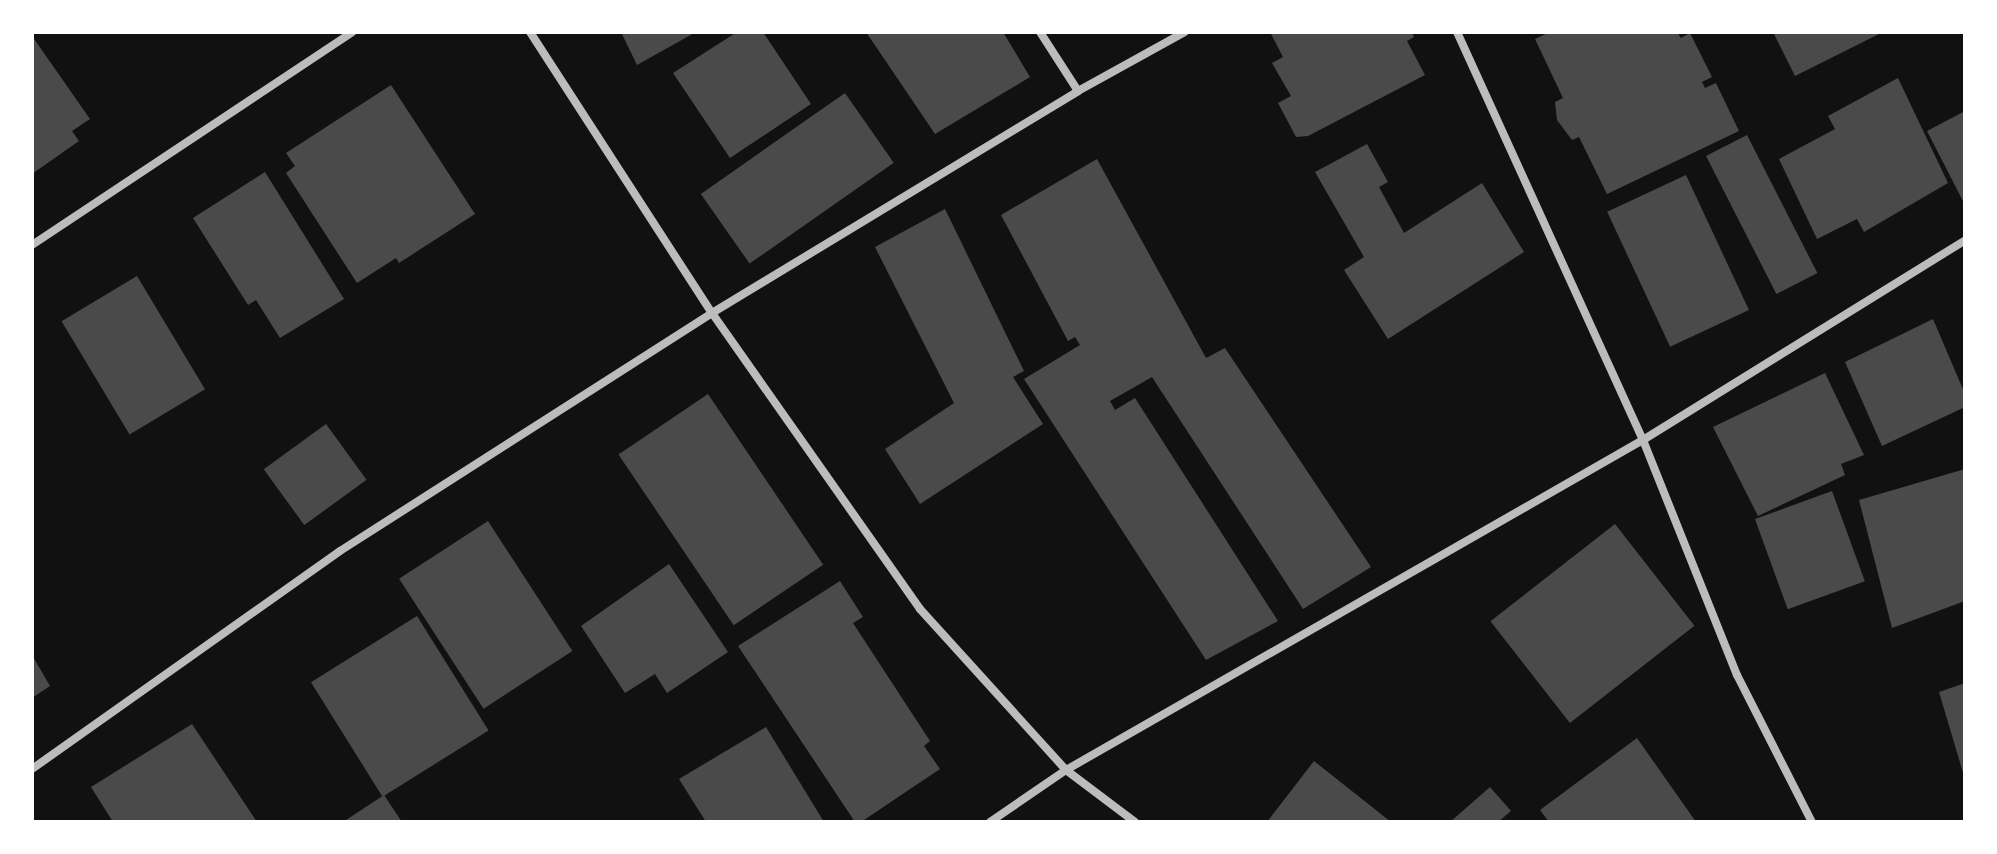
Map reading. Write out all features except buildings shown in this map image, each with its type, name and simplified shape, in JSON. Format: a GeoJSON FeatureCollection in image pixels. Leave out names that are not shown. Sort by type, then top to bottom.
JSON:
{"type":"FeatureCollection","features":[{"type":"Feature","properties":{"kind":"street"},"geometry":{"type":"LineString","coordinates":[[32,245],[352,32]]}},
{"type":"Feature","properties":{"kind":"street"},"geometry":{"type":"LineString","coordinates":[[530,32],[712,313],[920,609],[1066,770],[1135,822]]}},
{"type":"Feature","properties":{"kind":"street"},"geometry":{"type":"LineString","coordinates":[[1040,32],[1078,91]]}},
{"type":"Feature","properties":{"kind":"street"},"geometry":{"type":"LineString","coordinates":[[32,769],[340,551],[712,313],[1078,91],[1185,32]]}},
{"type":"Feature","properties":{"kind":"street"},"geometry":{"type":"LineString","coordinates":[[1457,32],[1643,440],[1737,675],[1812,822]]}},
{"type":"Feature","properties":{"kind":"street"},"geometry":{"type":"LineString","coordinates":[[990,822],[1066,770],[1643,440],[1965,240]]}}]}
